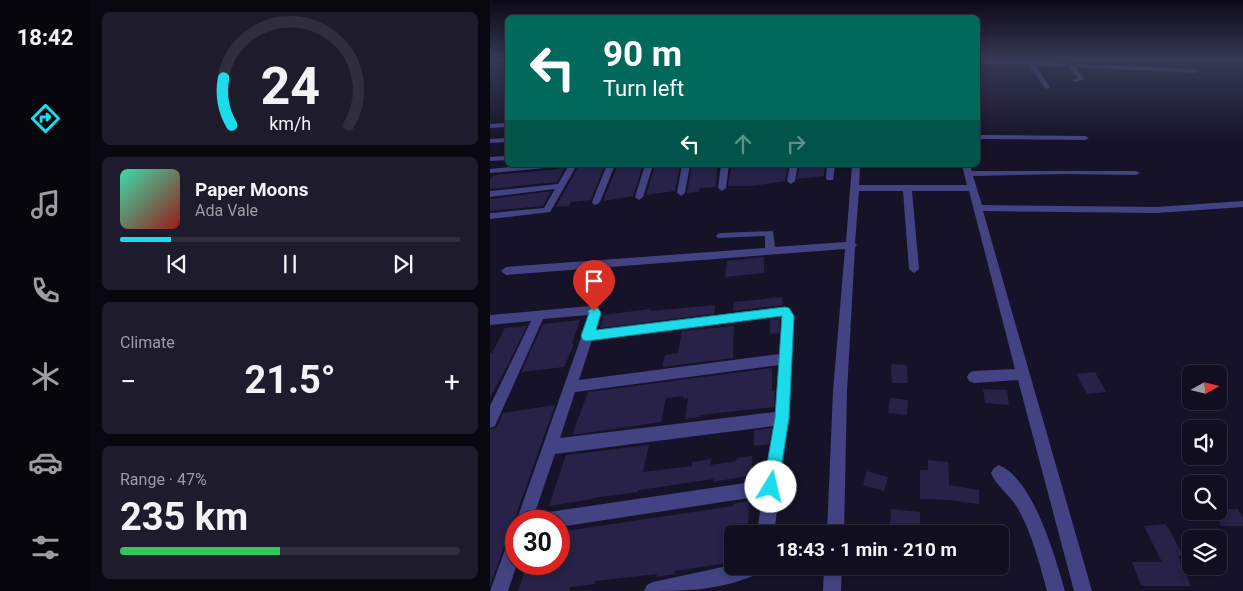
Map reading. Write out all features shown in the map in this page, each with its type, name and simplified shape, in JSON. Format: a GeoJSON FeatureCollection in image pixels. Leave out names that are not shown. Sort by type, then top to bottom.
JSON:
{"type":"FeatureCollection","features":[{"type":"Feature","properties":{"kind":"street"},"geometry":{"type":"LineString","coordinates":[[490,126],[505,125]]}},
{"type":"Feature","properties":{"kind":"street"},"geometry":{"type":"LineString","coordinates":[[980,137],[1085,138]]}},
{"type":"Feature","properties":{"kind":"street"},"geometry":{"type":"LineString","coordinates":[[490,141],[505,140]]}},
{"type":"Feature","properties":{"kind":"street"},"geometry":{"type":"LineString","coordinates":[[490,159],[505,158]]}},
{"type":"Feature","properties":{"kind":"street"},"geometry":{"type":"LineString","coordinates":[[491,172],[505,158]]}},
{"type":"Feature","properties":{"kind":"street"},"geometry":{"type":"LineString","coordinates":[[491,172],[539,167]]}},
{"type":"Feature","properties":{"kind":"street"},"geometry":{"type":"LineString","coordinates":[[490,216],[540,211],[549,208],[572,167]]}},
{"type":"Feature","properties":{"kind":"street"},"geometry":{"type":"LineString","coordinates":[[596,202],[611,167]]}},
{"type":"Feature","properties":{"kind":"street"},"geometry":{"type":"LineString","coordinates":[[639,197],[648,167]]}},
{"type":"Feature","properties":{"kind":"street"},"geometry":{"type":"LineString","coordinates":[[681,193],[686,167]]}},
{"type":"Feature","properties":{"kind":"street"},"geometry":{"type":"LineString","coordinates":[[722,188],[725,167]]}},
{"type":"Feature","properties":{"kind":"street"},"geometry":{"type":"LineString","coordinates":[[791,181],[794,167]]}},
{"type":"Feature","properties":{"kind":"street"},"geometry":{"type":"LineString","coordinates":[[830,178],[832,167]]}},
{"type":"Feature","properties":{"kind":"street"},"geometry":{"type":"LineString","coordinates":[[834,525],[840,391],[856,167]]}},
{"type":"Feature","properties":{"kind":"street"},"geometry":{"type":"LineString","coordinates":[[1083,591],[1020,374],[978,208],[969,188],[968,170],[1136,173]]}},
{"type":"Feature","properties":{"kind":"street"},"geometry":{"type":"LineString","coordinates":[[490,194],[561,186]]}},
{"type":"Feature","properties":{"kind":"street"},"geometry":{"type":"LineString","coordinates":[[856,188],[969,188]]}},
{"type":"Feature","properties":{"kind":"street"},"geometry":{"type":"LineString","coordinates":[[907,188],[914,269]]}},
{"type":"Feature","properties":{"kind":"street"},"geometry":{"type":"LineString","coordinates":[[978,208],[1157,210],[1243,204]]}},
{"type":"Feature","properties":{"kind":"street"},"geometry":{"type":"LineString","coordinates":[[721,236],[770,233],[770,251]]}},
{"type":"Feature","properties":{"kind":"street"},"geometry":{"type":"LineString","coordinates":[[506,271],[852,244]]}},
{"type":"Feature","properties":{"kind":"street"},"geometry":{"type":"LineString","coordinates":[[490,320],[594,311],[595,313],[528,510]]}},
{"type":"Feature","properties":{"kind":"street"},"geometry":{"type":"LineString","coordinates":[[587,336],[785,312],[788,316],[782,418],[766,525]]}},
{"type":"Feature","properties":{"kind":"street"},"geometry":{"type":"LineString","coordinates":[[490,422],[539,315]]}},
{"type":"Feature","properties":{"kind":"street"},"geometry":{"type":"LineString","coordinates":[[570,387],[786,359]]}},
{"type":"Feature","properties":{"kind":"street"},"geometry":{"type":"LineString","coordinates":[[974,377],[1020,374]]}},
{"type":"Feature","properties":{"kind":"street"},"geometry":{"type":"LineString","coordinates":[[549,448],[782,418]]}},
{"type":"Feature","properties":{"kind":"street"},"geometry":{"type":"LineString","coordinates":[[999,473],[1020,494],[1034,520],[1056,591]]}},
{"type":"Feature","properties":{"kind":"street"},"geometry":{"type":"LineString","coordinates":[[570,517],[771,487]]}},
{"type":"Feature","properties":{"kind":"street"},"geometry":{"type":"LineString","coordinates":[[499,591],[505,574]]}},
{"type":"Feature","properties":{"kind":"street"},"geometry":{"type":"LineString","coordinates":[[653,591],[729,575]]}},
{"type":"Feature","properties":{"kind":"street"},"geometry":{"type":"LineString","coordinates":[[832,591],[833,575]]}},
{"type":"Feature","properties":{"kind":"building"},"geometry":{"type":"Polygon","coordinates":[[[565,167],[557,182],[490,189],[490,179],[494,175],[565,167]]]}},
{"type":"Feature","properties":{"kind":"building"},"geometry":{"type":"Polygon","coordinates":[[[578,167],[604,167],[591,200],[571,202],[569,206],[556,207],[578,167]]]}},
{"type":"Feature","properties":{"kind":"building"},"geometry":{"type":"Polygon","coordinates":[[[617,167],[642,167],[633,196],[603,201],[617,167]]]}},
{"type":"Feature","properties":{"kind":"building"},"geometry":{"type":"Polygon","coordinates":[[[654,167],[680,167],[675,191],[646,195],[654,167]]]}},
{"type":"Feature","properties":{"kind":"building"},"geometry":{"type":"Polygon","coordinates":[[[692,167],[717,167],[716,187],[700,188],[699,192],[687,193],[692,167]]]}},
{"type":"Feature","properties":{"kind":"building"},"geometry":{"type":"Polygon","coordinates":[[[731,167],[788,167],[785,181],[752,186],[728,186],[731,167]]]}},
{"type":"Feature","properties":{"kind":"building"},"geometry":{"type":"Polygon","coordinates":[[[800,167],[825,167],[824,176],[797,179],[800,167]]]}},
{"type":"Feature","properties":{"kind":"building"},"geometry":{"type":"Polygon","coordinates":[[[551,191],[543,206],[490,211],[490,199],[551,191]]]}},
{"type":"Feature","properties":{"kind":"building"},"geometry":{"type":"Polygon","coordinates":[[[764,257],[764,273],[725,277],[727,261],[764,257]]]}},
{"type":"Feature","properties":{"kind":"building"},"geometry":{"type":"Polygon","coordinates":[[[782,297],[783,305],[733,311],[734,302],[782,297]]]}},
{"type":"Feature","properties":{"kind":"building"},"geometry":{"type":"Polygon","coordinates":[[[715,305],[714,314],[600,328],[604,315],[650,309],[650,311],[715,305]]]}},
{"type":"Feature","properties":{"kind":"building"},"geometry":{"type":"Polygon","coordinates":[[[780,318],[779,333],[770,334],[770,319],[780,318]]]}},
{"type":"Feature","properties":{"kind":"building"},"geometry":{"type":"Polygon","coordinates":[[[580,320],[572,344],[574,344],[564,367],[521,372],[543,324],[580,320]]]}},
{"type":"Feature","properties":{"kind":"building"},"geometry":{"type":"Polygon","coordinates":[[[527,326],[490,397],[490,353],[492,353],[505,328],[527,326]]]}},
{"type":"Feature","properties":{"kind":"building"},"geometry":{"type":"Polygon","coordinates":[[[734,326],[733,358],[662,367],[665,355],[678,353],[682,331],[734,326]]]}},
{"type":"Feature","properties":{"kind":"building"},"geometry":{"type":"Polygon","coordinates":[[[891,364],[907,365],[908,383],[892,383],[891,364]]]}},
{"type":"Feature","properties":{"kind":"building"},"geometry":{"type":"Polygon","coordinates":[[[772,368],[772,391],[775,391],[774,407],[700,415],[700,417],[685,419],[688,398],[683,399],[684,396],[666,398],[661,422],[572,435],[588,392],[772,368]]]}},
{"type":"Feature","properties":{"kind":"building"},"geometry":{"type":"Polygon","coordinates":[[[1095,372],[1106,392],[1087,394],[1076,374],[1095,372]]]}},
{"type":"Feature","properties":{"kind":"building"},"geometry":{"type":"Polygon","coordinates":[[[983,389],[1007,390],[1009,405],[985,403],[983,389]]]}},
{"type":"Feature","properties":{"kind":"building"},"geometry":{"type":"Polygon","coordinates":[[[890,398],[908,400],[907,415],[888,413],[890,398]]]}},
{"type":"Feature","properties":{"kind":"building"},"geometry":{"type":"Polygon","coordinates":[[[555,405],[518,510],[505,510],[505,544],[490,586],[490,430],[497,427],[503,413],[555,405]]]}},
{"type":"Feature","properties":{"kind":"building"},"geometry":{"type":"Polygon","coordinates":[[[772,428],[769,444],[754,446],[754,430],[772,428]]]}},
{"type":"Feature","properties":{"kind":"building"},"geometry":{"type":"Polygon","coordinates":[[[649,445],[643,472],[692,466],[692,462],[711,459],[710,465],[736,461],[737,458],[752,456],[752,475],[713,482],[714,479],[639,490],[638,492],[549,506],[566,455],[649,445]]]}},
{"type":"Feature","properties":{"kind":"building"},"geometry":{"type":"Polygon","coordinates":[[[928,460],[948,462],[949,485],[979,490],[979,504],[950,500],[920,499],[920,470],[928,470],[928,460]]]}},
{"type":"Feature","properties":{"kind":"building"},"geometry":{"type":"Polygon","coordinates":[[[867,471],[888,477],[884,491],[863,485],[867,471]]]}},
{"type":"Feature","properties":{"kind":"building"},"geometry":{"type":"Polygon","coordinates":[[[749,501],[748,524],[724,525],[724,563],[675,571],[675,574],[656,577],[657,574],[595,581],[595,584],[570,587],[569,591],[518,591],[523,575],[570,575],[570,530],[733,506],[733,504],[749,501]]]}},
{"type":"Feature","properties":{"kind":"building"},"geometry":{"type":"Polygon","coordinates":[[[891,509],[920,512],[920,525],[890,525],[891,509]]]}},
{"type":"Feature","properties":{"kind":"building"},"geometry":{"type":"Polygon","coordinates":[[[1227,509],[1238,509],[1243,518],[1243,526],[1221,526],[1218,520],[1227,520],[1227,509]]]}},
{"type":"Feature","properties":{"kind":"building"},"geometry":{"type":"Polygon","coordinates":[[[1166,524],[1182,553],[1182,555],[1178,556],[1182,565],[1182,575],[1186,575],[1191,586],[1141,586],[1132,562],[1162,562],[1144,526],[1166,524]]]}},
{"type":"Feature","properties":{"kind":"route"},"geometry":{"type":"LineString","coordinates":[[594,311],[595,313],[587,336],[785,312],[788,316],[782,418],[771,487]]}}]}
